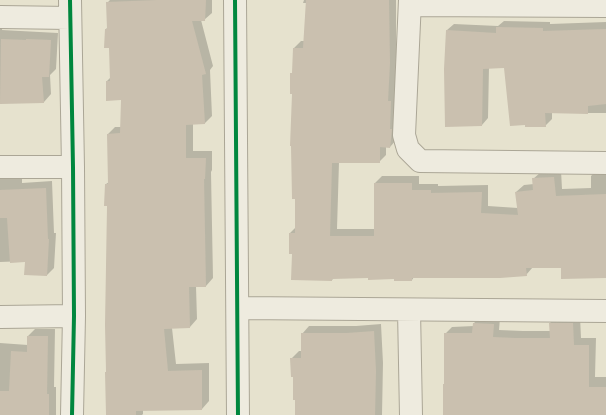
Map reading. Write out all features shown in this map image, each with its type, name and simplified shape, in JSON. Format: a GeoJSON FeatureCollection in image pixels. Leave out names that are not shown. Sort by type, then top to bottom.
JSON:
{"type":"FeatureCollection","features":[{"type":"Feature","properties":{"kind":"street"},"geometry":{"type":"LineString","coordinates":[[236,0],[239,308],[238,415]]}},
{"type":"Feature","properties":{"kind":"street"},"geometry":{"type":"LineString","coordinates":[[606,6],[564,3],[410,2],[404,135],[408,150],[420,161],[606,163]]}},
{"type":"Feature","properties":{"kind":"street"},"geometry":{"type":"LineString","coordinates":[[0,17],[70,9],[74,316],[72,415]]}},
{"type":"Feature","properties":{"kind":"street"},"geometry":{"type":"LineString","coordinates":[[0,167],[73,167]]}},
{"type":"Feature","properties":{"kind":"street"},"geometry":{"type":"LineString","coordinates":[[239,308],[606,311]]}},
{"type":"Feature","properties":{"kind":"street"},"geometry":{"type":"LineString","coordinates":[[409,310],[411,415]]}},
{"type":"Feature","properties":{"kind":"street"},"geometry":{"type":"LineString","coordinates":[[0,317],[74,316]]}},
{"type":"Feature","properties":{"kind":"building"},"geometry":{"type":"Polygon","coordinates":[[[206,0],[205,21],[192,21],[206,74],[202,75],[205,124],[186,125],[186,158],[206,158],[204,179],[206,287],[189,287],[190,328],[164,329],[168,371],[202,370],[202,410],[136,411],[136,415],[106,415],[105,325],[107,206],[104,206],[105,184],[108,184],[107,134],[120,133],[121,100],[106,101],[106,81],[110,81],[109,48],[104,48],[105,29],[107,29],[106,2],[206,0]]]}},
{"type":"Feature","properties":{"kind":"building"},"geometry":{"type":"Polygon","coordinates":[[[306,0],[389,0],[390,63],[388,101],[391,101],[390,129],[392,129],[390,148],[380,147],[380,163],[332,163],[330,236],[374,236],[374,183],[412,183],[412,190],[431,190],[431,193],[482,192],[481,213],[518,215],[515,192],[533,190],[532,178],[554,177],[556,196],[606,194],[606,278],[561,279],[561,268],[526,268],[527,276],[500,278],[412,278],[412,281],[394,281],[394,279],[368,280],[368,278],[332,279],[332,281],[291,280],[292,254],[289,254],[289,233],[295,233],[295,199],[292,199],[290,146],[292,94],[290,94],[290,73],[292,73],[293,48],[303,48],[306,0]]]}},
{"type":"Feature","properties":{"kind":"building"},"geometry":{"type":"Polygon","coordinates":[[[496,27],[543,28],[543,31],[606,29],[606,104],[588,106],[588,114],[545,113],[546,127],[525,127],[525,125],[510,126],[504,68],[483,69],[482,126],[445,127],[444,69],[446,30],[496,33],[496,27]]]}},
{"type":"Feature","properties":{"kind":"building"},"geometry":{"type":"Polygon","coordinates":[[[1,39],[51,40],[49,77],[42,77],[44,103],[0,104],[1,39]]]}},
{"type":"Feature","properties":{"kind":"building"},"geometry":{"type":"Polygon","coordinates":[[[46,188],[49,239],[47,276],[24,275],[25,262],[10,263],[7,218],[0,218],[0,190],[46,188]]]}},
{"type":"Feature","properties":{"kind":"building"},"geometry":{"type":"Polygon","coordinates":[[[473,323],[494,324],[493,337],[550,338],[549,323],[573,323],[574,345],[589,345],[589,387],[606,387],[606,415],[443,415],[444,333],[472,333],[473,323]]]}},
{"type":"Feature","properties":{"kind":"building"},"geometry":{"type":"Polygon","coordinates":[[[374,331],[376,371],[375,415],[295,415],[295,400],[293,400],[293,377],[291,377],[290,358],[301,358],[301,333],[347,333],[374,331]]]}},
{"type":"Feature","properties":{"kind":"building"},"geometry":{"type":"Polygon","coordinates":[[[27,336],[48,336],[47,394],[49,394],[49,415],[0,415],[0,391],[9,391],[11,351],[27,352],[27,336]]]}},
{"type":"Feature","properties":{"kind":"cycle path"},"geometry":{"type":"LineString","coordinates":[[70,0],[74,316],[72,415]]}},
{"type":"Feature","properties":{"kind":"cycle path"},"geometry":{"type":"LineString","coordinates":[[235,0],[238,415]]}}]}
